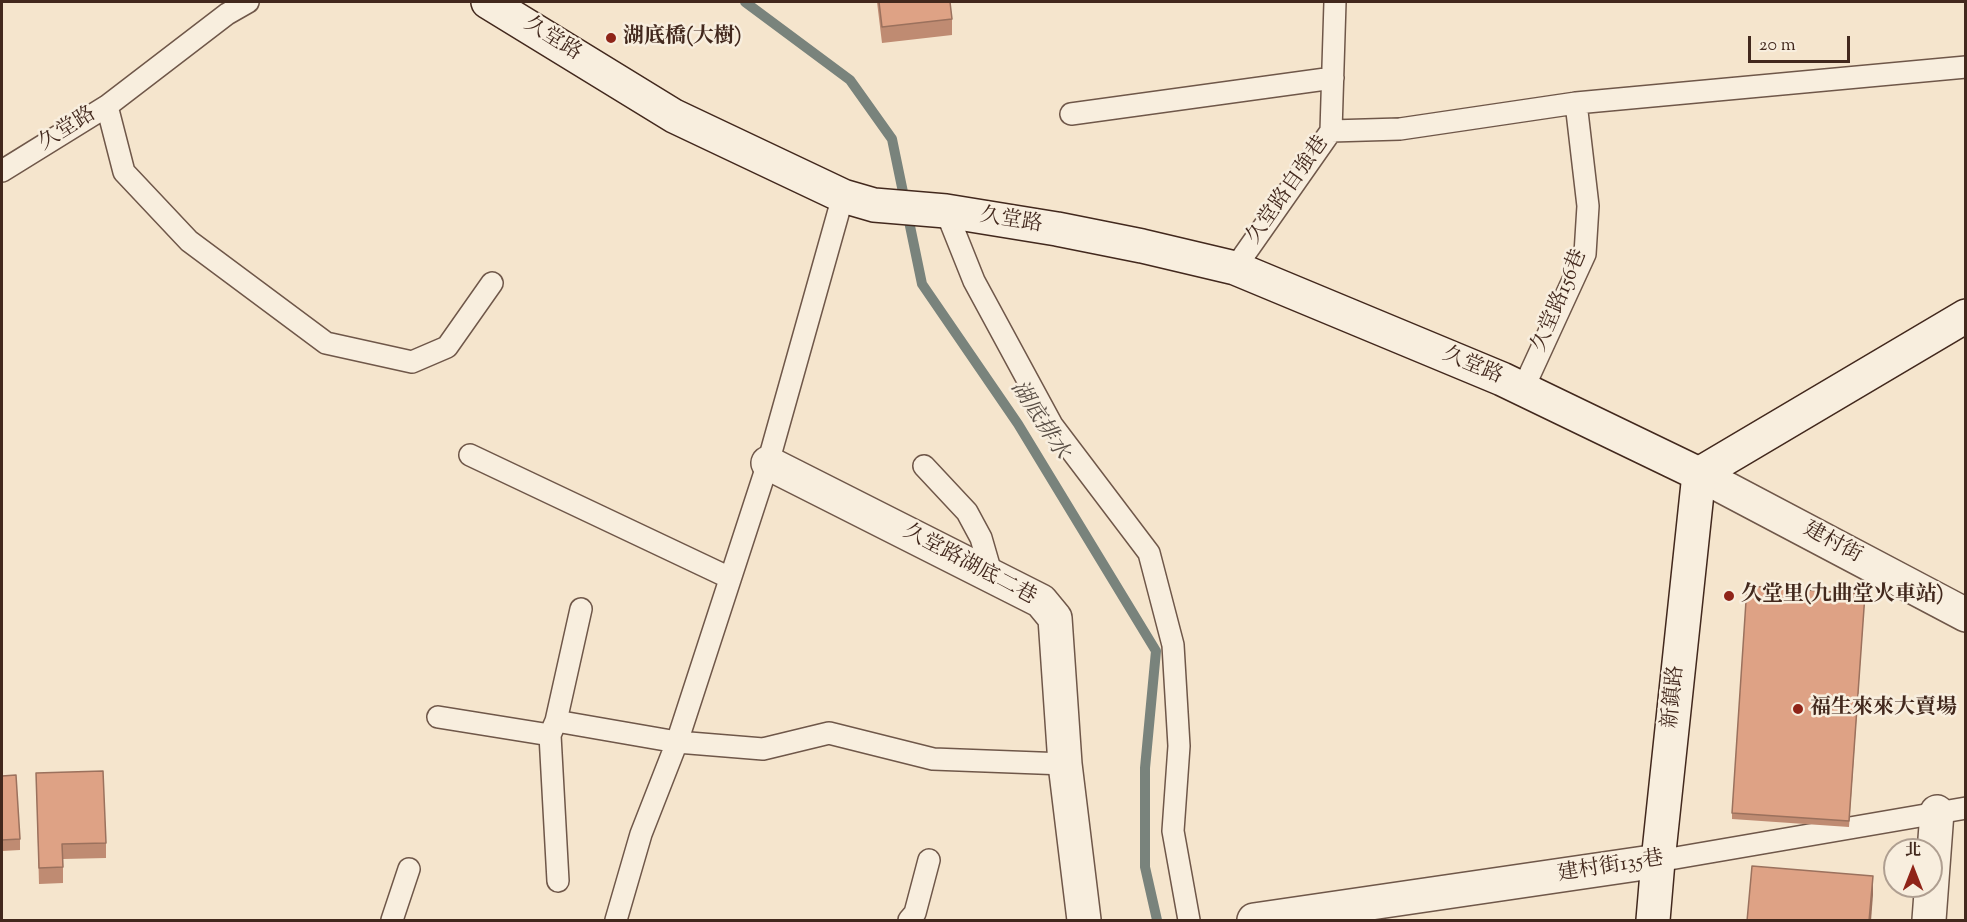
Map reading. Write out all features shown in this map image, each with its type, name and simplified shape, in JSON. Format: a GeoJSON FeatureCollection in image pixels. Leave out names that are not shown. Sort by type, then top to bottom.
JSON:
{"type":"FeatureCollection","features":[{"type":"Feature","properties":{"kind":"street","name":"久堂路"},"geometry":{"type":"LineString","coordinates":[[489,2],[674,116],[859,201],[1057,229],[1235,268],[1523,389],[1699,474]]}},
{"type":"Feature","properties":{"kind":"street"},"geometry":{"type":"LineString","coordinates":[[1699,474],[1965,316]]}},
{"type":"Feature","properties":{"kind":"street","name":"久堂路湖底二巷"},"geometry":{"type":"LineString","coordinates":[[768,463],[1041,601],[1055,618],[1065,764],[1084,921]]}},
{"type":"Feature","properties":{"kind":"street","name":"建村街"},"geometry":{"type":"LineString","coordinates":[[1699,474],[1965,615]]}},
{"type":"Feature","properties":{"kind":"street","name":"新鎮路"},"geometry":{"type":"LineString","coordinates":[[1653,921],[1699,474]]}},
{"type":"Feature","properties":{"kind":"street"},"geometry":{"type":"LineString","coordinates":[[1929,921],[1951,810]]}},
{"type":"Feature","properties":{"kind":"street","name":"建村街135巷"},"geometry":{"type":"LineString","coordinates":[[1254,921],[1658,861]]}},
{"type":"Feature","properties":{"kind":"lane","name":"久堂路"},"geometry":{"type":"LineString","coordinates":[[2,171],[107,106],[227,14],[248,2]]}},
{"type":"Feature","properties":{"kind":"lane","name":"久堂路自強巷"},"geometry":{"type":"LineString","coordinates":[[1235,268],[1331,131],[1335,2]]}},
{"type":"Feature","properties":{"kind":"lane"},"geometry":{"type":"LineString","coordinates":[[1331,131],[1400,129],[1576,103],[1965,67]]}},
{"type":"Feature","properties":{"kind":"lane"},"geometry":{"type":"LineString","coordinates":[[1071,114],[1333,78]]}},
{"type":"Feature","properties":{"kind":"lane","name":"久堂路156巷"},"geometry":{"type":"LineString","coordinates":[[1523,389],[1585,254],[1588,206],[1576,103]]}},
{"type":"Feature","properties":{"kind":"lane"},"geometry":{"type":"LineString","coordinates":[[107,106],[124,172],[189,241],[326,343],[412,362],[447,347],[492,283]]}},
{"type":"Feature","properties":{"kind":"lane"},"geometry":{"type":"LineString","coordinates":[[615,921],[641,834],[677,742],[768,463],[859,201]]}},
{"type":"Feature","properties":{"kind":"lane"},"geometry":{"type":"LineString","coordinates":[[941,211],[974,281],[1052,425],[1149,553],[1173,645],[1179,746],[1173,831],[1189,921]]}},
{"type":"Feature","properties":{"kind":"lane"},"geometry":{"type":"LineString","coordinates":[[470,455],[730,578]]}},
{"type":"Feature","properties":{"kind":"lane"},"geometry":{"type":"LineString","coordinates":[[924,466],[967,512],[981,537],[992,576]]}},
{"type":"Feature","properties":{"kind":"lane"},"geometry":{"type":"LineString","coordinates":[[558,881],[553,728],[581,609]]}},
{"type":"Feature","properties":{"kind":"lane"},"geometry":{"type":"LineString","coordinates":[[438,717],[763,749],[829,733],[933,759],[1065,764]]}},
{"type":"Feature","properties":{"kind":"lane","name":"建村街135巷"},"geometry":{"type":"LineString","coordinates":[[1658,861],[1951,810]]}},
{"type":"Feature","properties":{"kind":"lane"},"geometry":{"type":"LineString","coordinates":[[909,921],[915,913],[929,860]]}},
{"type":"Feature","properties":{"kind":"lane"},"geometry":{"type":"LineString","coordinates":[[392,921],[409,869]]}},
{"type":"Feature","properties":{"kind":"building"},"geometry":{"type":"Polygon","coordinates":[[[879,2],[950,2],[952,19],[882,27],[879,2]]]}},
{"type":"Feature","properties":{"kind":"building","name":"福生來來大賣場"},"geometry":{"type":"Polygon","coordinates":[[[1747,586],[1865,594],[1849,821],[1732,813],[1747,586]]]}},
{"type":"Feature","properties":{"kind":"building"},"geometry":{"type":"Polygon","coordinates":[[[103,771],[106,843],[62,844],[63,867],[39,868],[36,773],[103,771]]]}},
{"type":"Feature","properties":{"kind":"building"},"geometry":{"type":"Polygon","coordinates":[[[16,775],[20,839],[2,840],[2,776],[16,775]]]}},
{"type":"Feature","properties":{"kind":"building"},"geometry":{"type":"Polygon","coordinates":[[[1752,866],[1873,876],[1869,921],[1747,921],[1752,866]]]}},
{"type":"Feature","properties":{"kind":"waterway","name":"湖底排水"},"geometry":{"type":"LineString","coordinates":[[745,2],[850,80],[892,139],[922,284],[1018,424],[1156,651],[1145,768],[1145,867],[1157,920]]}},
{"type":"Feature","properties":{"kind":"place","name":"湖底橋(大樹)"},"geometry":{"type":"Point","coordinates":[611,38]}},
{"type":"Feature","properties":{"kind":"place","name":"久堂里(九曲堂火車站)"},"geometry":{"type":"Point","coordinates":[1729,596]}},
{"type":"Feature","properties":{"kind":"place","name":"福生來來大賣場"},"geometry":{"type":"Point","coordinates":[1798,709]}}]}
